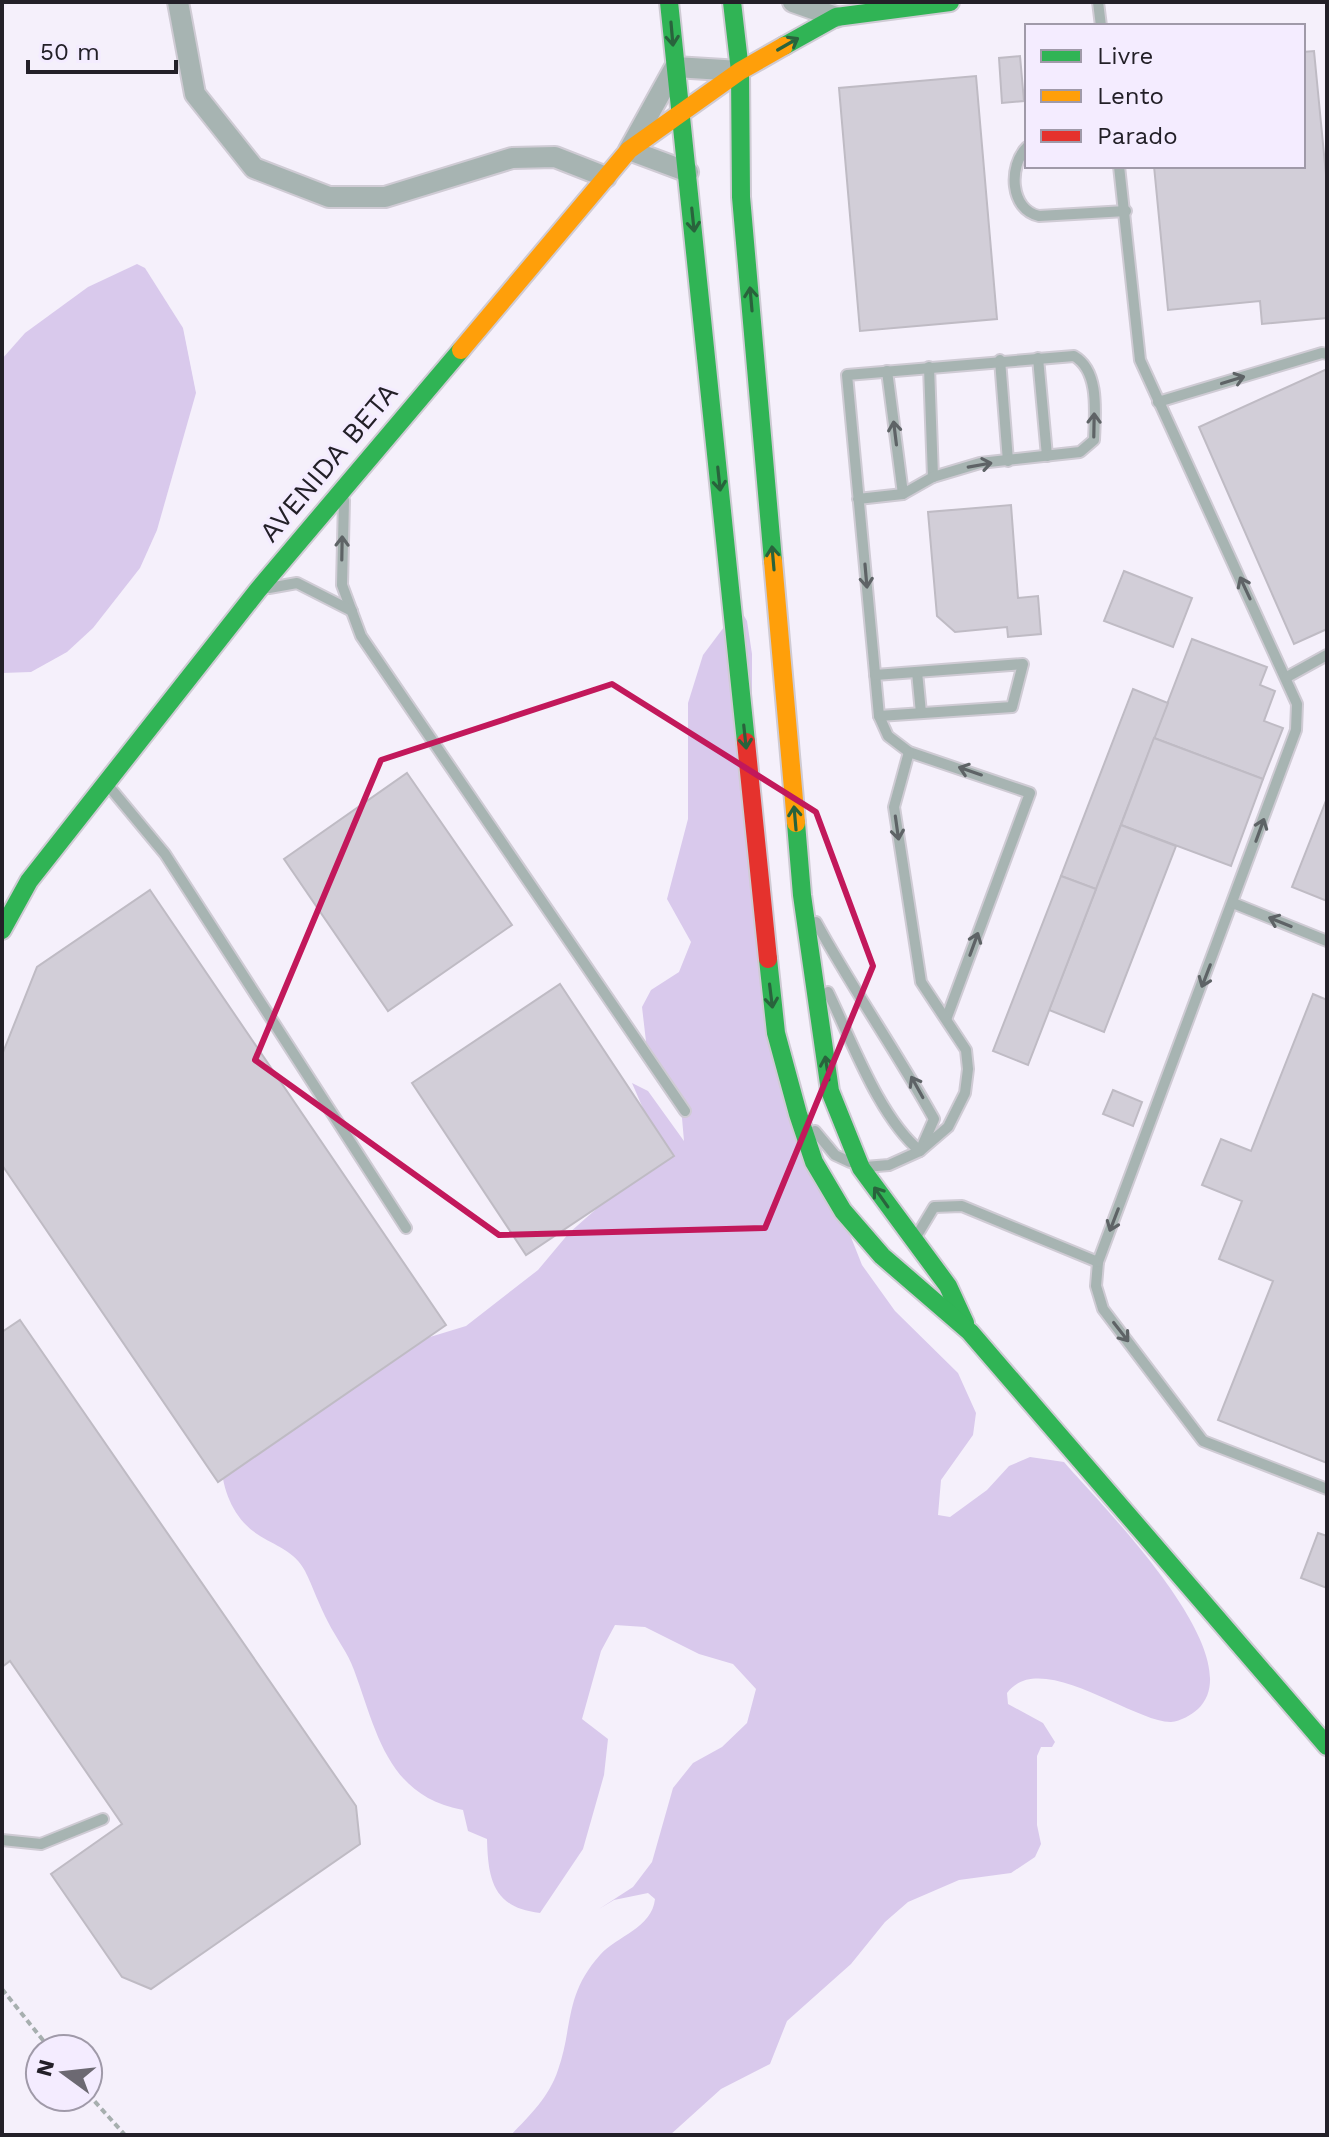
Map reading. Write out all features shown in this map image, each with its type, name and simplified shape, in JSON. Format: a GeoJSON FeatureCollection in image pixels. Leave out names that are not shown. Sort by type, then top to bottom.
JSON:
{"type":"FeatureCollection","features":[{"type":"Feature","properties":{"kind":"main road"},"geometry":{"type":"LineString","coordinates":[[669,2],[769,977],[776,1033],[814,1163],[850,1220],[910,1282],[970,1332],[1327,1746]]}},
{"type":"Feature","properties":{"kind":"main road"},"geometry":{"type":"LineString","coordinates":[[732,2],[740,71],[741,197],[802,895],[830,1091],[861,1168],[912,1242],[948,1286],[970,1332]]}},
{"type":"Feature","properties":{"kind":"main road"},"geometry":{"type":"LineString","coordinates":[[836,17],[950,2]]}},
{"type":"Feature","properties":{"kind":"main road","name":"AVENIDA BETA"},"geometry":{"type":"LineString","coordinates":[[2,930],[29,881],[258,590],[629,150],[740,71],[836,17]]}},
{"type":"Feature","properties":{"kind":"street"},"geometry":{"type":"LineString","coordinates":[[178,2],[195,94],[254,168],[329,197],[385,197],[512,158],[555,157],[606,177]]}},
{"type":"Feature","properties":{"kind":"street"},"geometry":{"type":"LineString","coordinates":[[793,2],[836,17]]}},
{"type":"Feature","properties":{"kind":"street"},"geometry":{"type":"LineString","coordinates":[[688,172],[629,150],[675,67],[740,71]]}},
{"type":"Feature","properties":{"kind":"lane"},"geometry":{"type":"LineString","coordinates":[[1098,2],[1101,24]]}},
{"type":"Feature","properties":{"kind":"lane"},"geometry":{"type":"LineString","coordinates":[[1025,149],[1019,155],[1015,168],[1019,204],[1027,213],[1039,216],[1126,211]]}},
{"type":"Feature","properties":{"kind":"lane"},"geometry":{"type":"LineString","coordinates":[[1119,168],[1140,360],[1297,704],[1296,730],[1098,1262],[1096,1286],[1103,1309],[1203,1441],[1327,1489]]}},
{"type":"Feature","properties":{"kind":"lane"},"geometry":{"type":"LineString","coordinates":[[1158,402],[1327,354]]}},
{"type":"Feature","properties":{"kind":"lane"},"geometry":{"type":"LineString","coordinates":[[858,499],[903,494],[933,477],[980,463],[1080,452],[1094,440],[1091,378],[1085,362],[1074,356],[1000,360],[847,375],[858,499],[879,716],[888,736],[909,752],[1030,793],[947,1017]]}},
{"type":"Feature","properties":{"kind":"lane"},"geometry":{"type":"LineString","coordinates":[[1038,358],[1047,456]]}},
{"type":"Feature","properties":{"kind":"lane"},"geometry":{"type":"LineString","coordinates":[[1000,360],[1008,461]]}},
{"type":"Feature","properties":{"kind":"lane"},"geometry":{"type":"LineString","coordinates":[[929,367],[933,477]]}},
{"type":"Feature","properties":{"kind":"lane"},"geometry":{"type":"LineString","coordinates":[[887,371],[903,494]]}},
{"type":"Feature","properties":{"kind":"lane"},"geometry":{"type":"LineString","coordinates":[[345,484],[342,585],[361,636],[685,1111]]}},
{"type":"Feature","properties":{"kind":"lane"},"geometry":{"type":"LineString","coordinates":[[258,590],[297,583],[352,611]]}},
{"type":"Feature","properties":{"kind":"lane"},"geometry":{"type":"LineString","coordinates":[[1287,677],[1327,655]]}},
{"type":"Feature","properties":{"kind":"lane"},"geometry":{"type":"LineString","coordinates":[[875,675],[1023,664],[1012,707],[879,716]]}},
{"type":"Feature","properties":{"kind":"lane"},"geometry":{"type":"LineString","coordinates":[[917,672],[921,713]]}},
{"type":"Feature","properties":{"kind":"lane"},"geometry":{"type":"LineString","coordinates":[[789,1078],[818,1137],[835,1155],[861,1168],[889,1165],[920,1151],[948,1127],[965,1093],[966,1050],[921,982],[894,807],[909,752]]}},
{"type":"Feature","properties":{"kind":"lane"},"geometry":{"type":"LineString","coordinates":[[106,782],[165,854],[406,1228]]}},
{"type":"Feature","properties":{"kind":"lane"},"geometry":{"type":"LineString","coordinates":[[802,895],[856,996],[897,1052],[934,1119],[920,1151]]}},
{"type":"Feature","properties":{"kind":"lane"},"geometry":{"type":"LineString","coordinates":[[1233,903],[1327,941]]}},
{"type":"Feature","properties":{"kind":"lane"},"geometry":{"type":"LineString","coordinates":[[809,954],[877,1091],[904,1138],[920,1151]]}},
{"type":"Feature","properties":{"kind":"lane"},"geometry":{"type":"LineString","coordinates":[[912,1242],[934,1207],[962,1206],[1098,1262]]}},
{"type":"Feature","properties":{"kind":"lane"},"geometry":{"type":"LineString","coordinates":[[2,1840],[41,1844],[103,1819]]}},
{"type":"Feature","properties":{"kind":"path"},"geometry":{"type":"LineString","coordinates":[[2,1989],[37,2033]]}},
{"type":"Feature","properties":{"kind":"path"},"geometry":{"type":"LineString","coordinates":[[104,2112],[125,2135]]}},
{"type":"Feature","properties":{"kind":"highlighted area"},"geometry":{"type":"Polygon","coordinates":[[[612,684],[816,812],[873,966],[765,1228],[499,1235],[255,1060],[381,760],[612,684]]]}},
{"type":"Feature","properties":{"kind":"shaded area"},"geometry":{"type":"Polygon","coordinates":[[[137,264],[145,268],[183,328],[196,393],[157,530],[140,568],[93,628],[67,652],[31,672],[2,673],[2,359],[25,333],[88,287],[137,264]]]}},
{"type":"Feature","properties":{"kind":"shaded area"},"geometry":{"type":"Polygon","coordinates":[[[739,607],[747,621],[752,654],[752,731],[778,1053],[862,1265],[895,1311],[958,1373],[976,1413],[973,1435],[941,1480],[938,1515],[950,1517],[987,1490],[1009,1466],[1030,1457],[1064,1462],[1137,1544],[1165,1581],[1189,1618],[1206,1654],[1210,1685],[1198,1709],[1171,1722],[1134,1712],[1064,1683],[1041,1679],[1022,1681],[1007,1693],[1008,1704],[1043,1723],[1055,1742],[1052,1747],[1041,1747],[1037,1756],[1037,1825],[1041,1844],[1035,1857],[1011,1873],[959,1880],[908,1902],[885,1922],[851,1964],[787,2021],[770,2064],[721,2089],[670,2135],[511,2135],[550,2089],[563,2055],[575,1998],[588,1970],[607,1948],[648,1917],[655,1899],[648,1893],[614,1900],[599,1909],[633,1887],[652,1862],[673,1788],[693,1763],[722,1747],[747,1723],[756,1689],[733,1664],[699,1654],[645,1627],[615,1625],[601,1651],[582,1719],[608,1739],[604,1775],[583,1849],[540,1913],[512,1905],[496,1889],[492,1879],[487,1839],[468,1831],[463,1810],[437,1803],[417,1791],[401,1776],[389,1758],[351,1664],[305,1571],[290,1554],[241,1520],[230,1502],[221,1461],[394,1348],[466,1326],[538,1270],[569,1233],[637,1173],[654,1134],[632,1083],[648,1091],[684,1141],[682,1118],[647,1050],[642,1007],[651,990],[679,972],[691,942],[667,899],[688,819],[688,703],[703,655],[739,607]]]}},
{"type":"Feature","properties":{"kind":"building"},"geometry":{"type":"Polygon","coordinates":[[[1314,51],[1327,185],[1327,318],[1262,324],[1260,301],[1168,310],[1154,168],[1305,168],[1305,52],[1314,51]]]}},
{"type":"Feature","properties":{"kind":"building"},"geometry":{"type":"Polygon","coordinates":[[[1020,56],[1024,101],[1002,103],[999,58],[1020,56]]]}},
{"type":"Feature","properties":{"kind":"building"},"geometry":{"type":"Polygon","coordinates":[[[976,76],[997,319],[860,331],[839,88],[976,76]]]}},
{"type":"Feature","properties":{"kind":"building"},"geometry":{"type":"Polygon","coordinates":[[[1327,369],[1327,629],[1294,644],[1199,427],[1327,369]]]}},
{"type":"Feature","properties":{"kind":"building"},"geometry":{"type":"Polygon","coordinates":[[[1011,505],[1018,598],[1038,596],[1041,634],[1008,637],[1007,627],[955,632],[937,616],[928,512],[1011,505]]]}},
{"type":"Feature","properties":{"kind":"building"},"geometry":{"type":"Polygon","coordinates":[[[1124,571],[1192,598],[1173,647],[1104,621],[1124,571]]]}},
{"type":"Feature","properties":{"kind":"building"},"geometry":{"type":"Polygon","coordinates":[[[1192,639],[1267,667],[1260,685],[1275,691],[1264,721],[1283,728],[1263,779],[1154,738],[1192,639]]]}},
{"type":"Feature","properties":{"kind":"building"},"geometry":{"type":"Polygon","coordinates":[[[1133,689],[1168,703],[1096,889],[1061,876],[1133,689]]]}},
{"type":"Feature","properties":{"kind":"building"},"geometry":{"type":"Polygon","coordinates":[[[1154,738],[1263,779],[1231,866],[1121,825],[1154,738]]]}},
{"type":"Feature","properties":{"kind":"building"},"geometry":{"type":"Polygon","coordinates":[[[407,773],[512,925],[388,1011],[284,859],[407,773]]]}},
{"type":"Feature","properties":{"kind":"building"},"geometry":{"type":"Polygon","coordinates":[[[1327,798],[1327,901],[1292,887],[1327,798]]]}},
{"type":"Feature","properties":{"kind":"building"},"geometry":{"type":"Polygon","coordinates":[[[1121,825],[1176,846],[1104,1032],[1049,1010],[1121,825]]]}},
{"type":"Feature","properties":{"kind":"building"},"geometry":{"type":"Polygon","coordinates":[[[1061,876],[1096,889],[1028,1065],[993,1051],[1061,876]]]}},
{"type":"Feature","properties":{"kind":"building"},"geometry":{"type":"Polygon","coordinates":[[[150,890],[446,1325],[218,1482],[2,1165],[2,1055],[37,967],[150,890]]]}},
{"type":"Feature","properties":{"kind":"building"},"geometry":{"type":"Polygon","coordinates":[[[560,984],[674,1156],[526,1255],[412,1083],[560,984]]]}},
{"type":"Feature","properties":{"kind":"building"},"geometry":{"type":"Polygon","coordinates":[[[1313,994],[1327,1000],[1327,1463],[1218,1420],[1273,1281],[1219,1259],[1242,1201],[1202,1185],[1221,1139],[1251,1151],[1313,994]]]}},
{"type":"Feature","properties":{"kind":"building"},"geometry":{"type":"Polygon","coordinates":[[[1113,1090],[1142,1102],[1133,1126],[1103,1114],[1113,1090]]]}},
{"type":"Feature","properties":{"kind":"building"},"geometry":{"type":"Polygon","coordinates":[[[20,1320],[356,1806],[360,1844],[151,1989],[122,1977],[51,1874],[122,1824],[10,1661],[2,1667],[2,1332],[20,1320]]]}},
{"type":"Feature","properties":{"kind":"building"},"geometry":{"type":"Polygon","coordinates":[[[1318,1533],[1327,1536],[1327,1588],[1301,1578],[1318,1533]]]}},
{"type":"Feature","properties":{"kind":"traffic: fast"},"geometry":{"type":"LineString","coordinates":[[669,2],[746,742]]}},
{"type":"Feature","properties":{"kind":"traffic: fast"},"geometry":{"type":"LineString","coordinates":[[732,2],[740,71],[741,197],[773,561]]}},
{"type":"Feature","properties":{"kind":"traffic: fast"},"geometry":{"type":"LineString","coordinates":[[784,46],[836,17],[950,2]]}},
{"type":"Feature","properties":{"kind":"traffic: fast"},"geometry":{"type":"LineString","coordinates":[[2,930],[29,881],[258,590],[461,350]]}},
{"type":"Feature","properties":{"kind":"traffic: fast"},"geometry":{"type":"LineString","coordinates":[[796,823],[802,895],[830,1091],[861,1168],[948,1286],[965,1323]]}},
{"type":"Feature","properties":{"kind":"traffic: fast"},"geometry":{"type":"LineString","coordinates":[[768,959],[776,1033],[798,1114],[814,1162],[843,1211],[882,1256],[970,1332],[1327,1746]]}},
{"type":"Feature","properties":{"kind":"traffic: slow"},"geometry":{"type":"LineString","coordinates":[[461,350],[629,150],[740,71],[784,46]]}},
{"type":"Feature","properties":{"kind":"traffic: slow"},"geometry":{"type":"LineString","coordinates":[[773,561],[796,823]]}},
{"type":"Feature","properties":{"kind":"traffic: jam"},"geometry":{"type":"LineString","coordinates":[[746,742],[768,959]]}}]}
